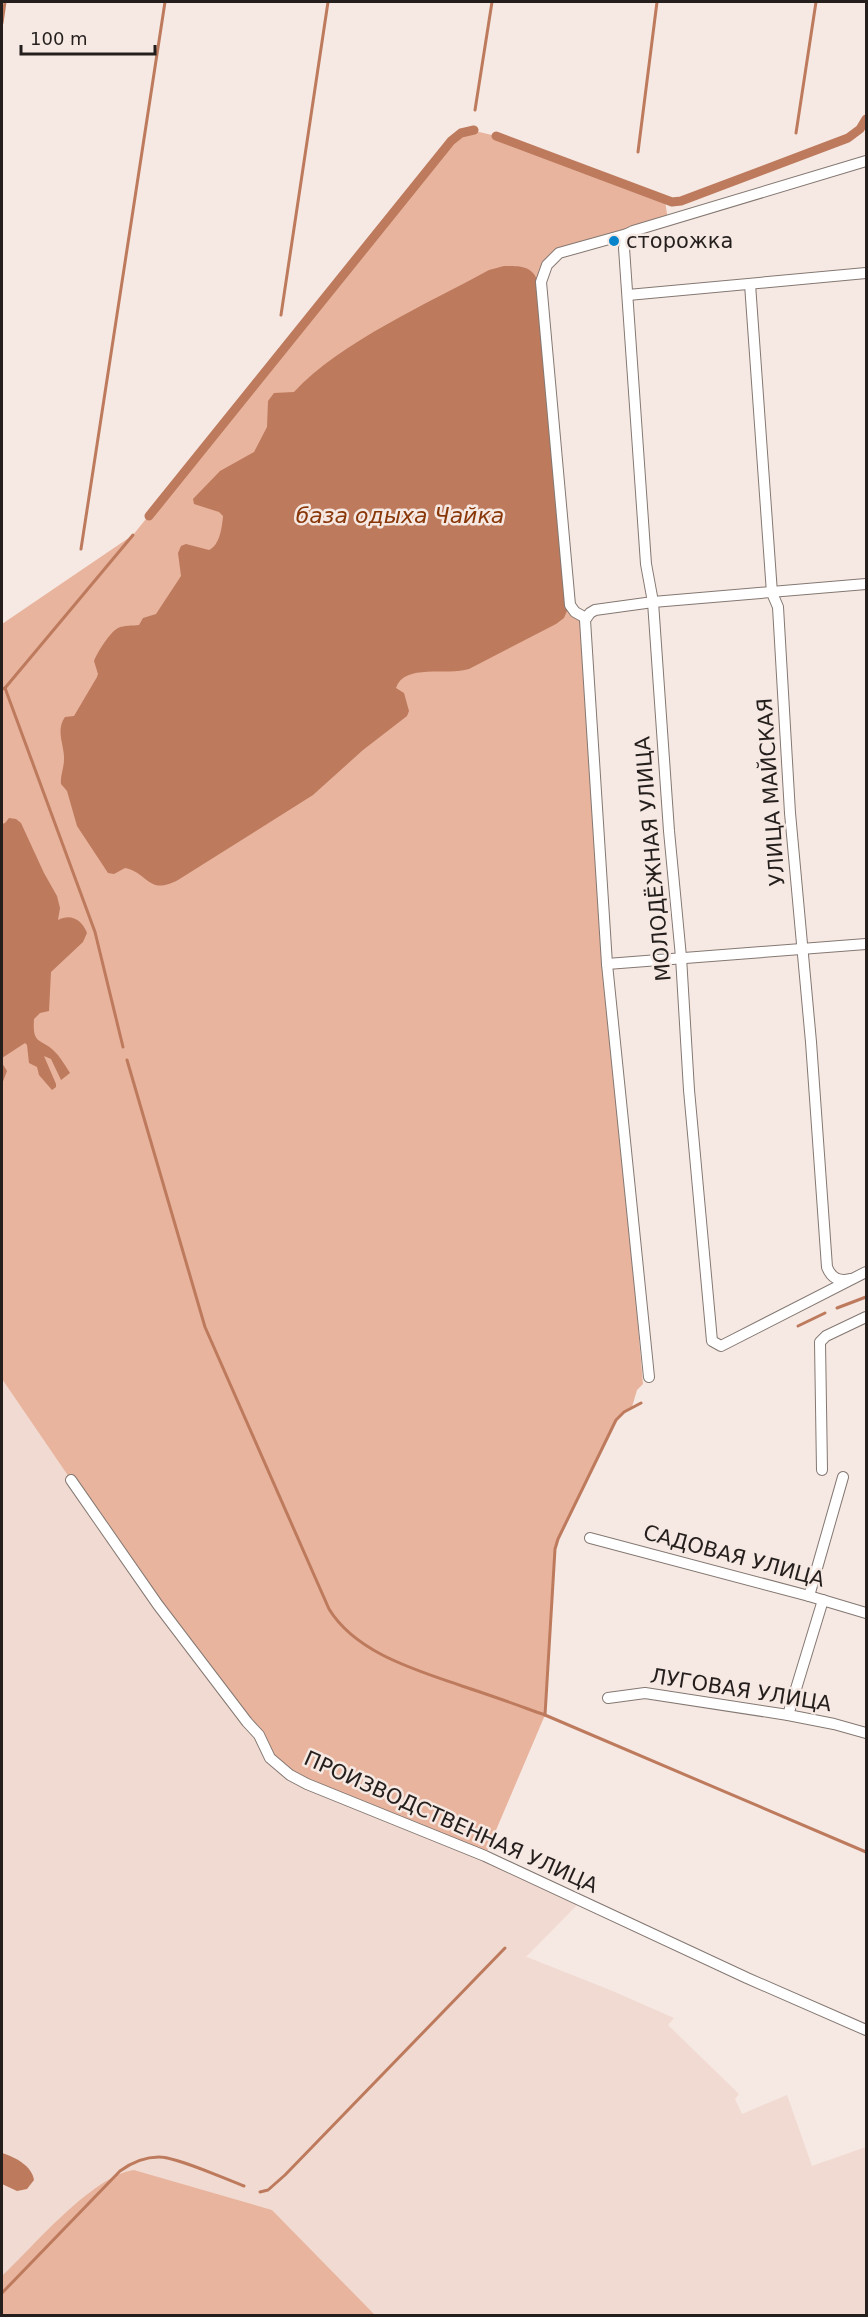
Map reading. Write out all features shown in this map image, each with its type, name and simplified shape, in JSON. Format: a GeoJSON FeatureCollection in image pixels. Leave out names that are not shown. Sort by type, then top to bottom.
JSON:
{"type":"FeatureCollection","features":[{"type":"Feature","properties":{"kind":"street"},"geometry":{"type":"LineString","coordinates":[[586,618],[575,612],[570,605],[541,282],[547,265],[559,253],[867,161]]}},
{"type":"Feature","properties":{"kind":"street","name":"МОЛОДЁЖНАЯ УЛИЦА"},"geometry":{"type":"LineString","coordinates":[[627,234],[624,248],[646,564],[653,602],[669,831],[681,957],[689,1090],[712,1341],[721,1346],[867,1272]]}},
{"type":"Feature","properties":{"kind":"street"},"geometry":{"type":"LineString","coordinates":[[628,295],[867,273]]}},
{"type":"Feature","properties":{"kind":"street","name":"УЛИЦА МАЙСКАЯ"},"geometry":{"type":"LineString","coordinates":[[750,284],[772,593],[778,607],[790,813],[803,949],[827,1267],[836,1278],[843,1281],[850,1279]]}},
{"type":"Feature","properties":{"kind":"street"},"geometry":{"type":"LineString","coordinates":[[649,1377],[608,964],[584,626],[586,618],[595,610],[653,602],[867,584]]}},
{"type":"Feature","properties":{"kind":"street"},"geometry":{"type":"LineString","coordinates":[[608,964],[867,944]]}},
{"type":"Feature","properties":{"kind":"street"},"geometry":{"type":"LineString","coordinates":[[822,1470],[820,1342],[826,1336],[867,1317]]}},
{"type":"Feature","properties":{"kind":"street"},"geometry":{"type":"LineString","coordinates":[[809,1596],[843,1477]]}},
{"type":"Feature","properties":{"kind":"street","name":"ПРОИЗВОДСТВЕННАЯ УЛИЦА"},"geometry":{"type":"LineString","coordinates":[[71,1480],[158,1605],[259,1736],[270,1758],[290,1774],[307,1784],[485,1856],[747,1978],[867,2030]]}},
{"type":"Feature","properties":{"kind":"street","name":"САДОВАЯ УЛИЦА"},"geometry":{"type":"LineString","coordinates":[[590,1538],[867,1613]]}},
{"type":"Feature","properties":{"kind":"street"},"geometry":{"type":"LineString","coordinates":[[788,1715],[823,1600]]}},
{"type":"Feature","properties":{"kind":"street","name":"ЛУГОВАЯ УЛИЦА"},"geometry":{"type":"LineString","coordinates":[[608,1698],[645,1693],[788,1715],[867,1733]]}},
{"type":"Feature","properties":{"kind":"shaded area"},"geometry":{"type":"Polygon","coordinates":[[[471,130],[496,136],[665,201],[668,220],[559,253],[543,275],[570,605],[586,618],[607,964],[643,1384],[637,1390],[632,1407],[616,1420],[558,1539],[555,1549],[545,1715],[485,1856],[285,1770],[71,1480],[2,1379],[2,624],[133,535],[451,141],[458,134],[471,130]]]}},
{"type":"Feature","properties":{"kind":"shaded area"},"geometry":{"type":"Polygon","coordinates":[[[2,1379],[71,1480],[259,1735],[582,1900],[525,1958],[610,1990],[674,2018],[668,2025],[739,2094],[735,2099],[742,2114],[787,2095],[812,2166],[866,2147],[866,2315],[375,2315],[272,2210],[134,2170],[91,2191],[2,2276],[2,1379]]]}},
{"type":"Feature","properties":{"kind":"shaded area"},"geometry":{"type":"Polygon","coordinates":[[[134,2170],[272,2210],[375,2315],[2,2315],[2,2276],[82,2198],[118,2175],[134,2170]]]}},
{"type":"Feature","properties":{"kind":"water","name":"база одыха Чайка"},"geometry":{"type":"Polygon","coordinates":[[[504,266],[519,266],[528,269],[532,271],[537,280],[567,611],[564,618],[469,669],[408,675],[396,688],[404,693],[409,711],[407,716],[363,750],[313,795],[178,880],[160,886],[154,885],[139,874],[125,868],[114,874],[108,873],[77,826],[67,791],[61,784],[64,760],[62,722],[65,717],[74,716],[97,677],[94,661],[111,634],[120,627],[139,625],[143,618],[156,614],[181,576],[178,553],[181,546],[186,544],[209,550],[216,544],[223,516],[219,512],[194,504],[193,499],[220,471],[254,452],[267,427],[268,401],[274,393],[294,392],[335,356],[360,340],[489,270],[504,266]]]}},
{"type":"Feature","properties":{"kind":"water"},"geometry":{"type":"Polygon","coordinates":[[[9,818],[21,823],[57,896],[60,908],[58,920],[67,917],[76,919],[87,933],[83,942],[51,972],[49,1011],[40,1013],[34,1019],[36,1038],[56,1053],[70,1073],[61,1080],[51,1059],[44,1056],[56,1084],[52,1090],[39,1075],[37,1067],[29,1063],[25,1043],[2,1058],[2,824],[9,818]]]}},
{"type":"Feature","properties":{"kind":"water"},"geometry":{"type":"Polygon","coordinates":[[[2,1063],[7,1071],[2,1084],[2,1063]]]}},
{"type":"Feature","properties":{"kind":"water"},"geometry":{"type":"Polygon","coordinates":[[[2,2153],[17,2160],[30,2170],[34,2180],[27,2189],[17,2191],[2,2184],[2,2153]]]}},
{"type":"Feature","properties":{"kind":"waterway"},"geometry":{"type":"LineString","coordinates":[[2,23],[5,2]]}},
{"type":"Feature","properties":{"kind":"waterway"},"geometry":{"type":"LineString","coordinates":[[81,549],[165,2]]}},
{"type":"Feature","properties":{"kind":"waterway"},"geometry":{"type":"LineString","coordinates":[[281,315],[328,2]]}},
{"type":"Feature","properties":{"kind":"waterway"},"geometry":{"type":"LineString","coordinates":[[475,110],[492,2]]}},
{"type":"Feature","properties":{"kind":"waterway"},"geometry":{"type":"LineString","coordinates":[[638,152],[657,2]]}},
{"type":"Feature","properties":{"kind":"waterway"},"geometry":{"type":"LineString","coordinates":[[796,133],[816,2]]}},
{"type":"Feature","properties":{"kind":"waterway"},"geometry":{"type":"LineString","coordinates":[[496,136],[672,202],[681,201],[848,138],[860,129],[866,119]]}},
{"type":"Feature","properties":{"kind":"waterway"},"geometry":{"type":"LineString","coordinates":[[149,516],[451,141],[461,133],[474,130]]}},
{"type":"Feature","properties":{"kind":"waterway"},"geometry":{"type":"LineString","coordinates":[[2,689],[133,535]]}},
{"type":"Feature","properties":{"kind":"waterway"},"geometry":{"type":"LineString","coordinates":[[5,688],[95,932],[123,1047]]}},
{"type":"Feature","properties":{"kind":"waterway"},"geometry":{"type":"LineString","coordinates":[[127,1060],[205,1327],[329,1609],[341,1624],[371,1648],[407,1666],[545,1715],[555,1549],[558,1539],[616,1420],[624,1412],[641,1403]]}},
{"type":"Feature","properties":{"kind":"waterway"},"geometry":{"type":"LineString","coordinates":[[837,1308],[866,1297]]}},
{"type":"Feature","properties":{"kind":"waterway"},"geometry":{"type":"LineString","coordinates":[[798,1326],[825,1313]]}},
{"type":"Feature","properties":{"kind":"waterway"},"geometry":{"type":"LineString","coordinates":[[545,1715],[866,1852]]}},
{"type":"Feature","properties":{"kind":"waterway"},"geometry":{"type":"LineString","coordinates":[[260,2192],[268,2190],[285,2175],[505,1948]]}},
{"type":"Feature","properties":{"kind":"waterway"},"geometry":{"type":"LineString","coordinates":[[2,2293],[120,2171],[133,2163],[149,2158],[167,2158],[189,2164],[244,2186]]}},
{"type":"Feature","properties":{"kind":"place","name":"сторожка"},"geometry":{"type":"Point","coordinates":[614,241]}}]}
